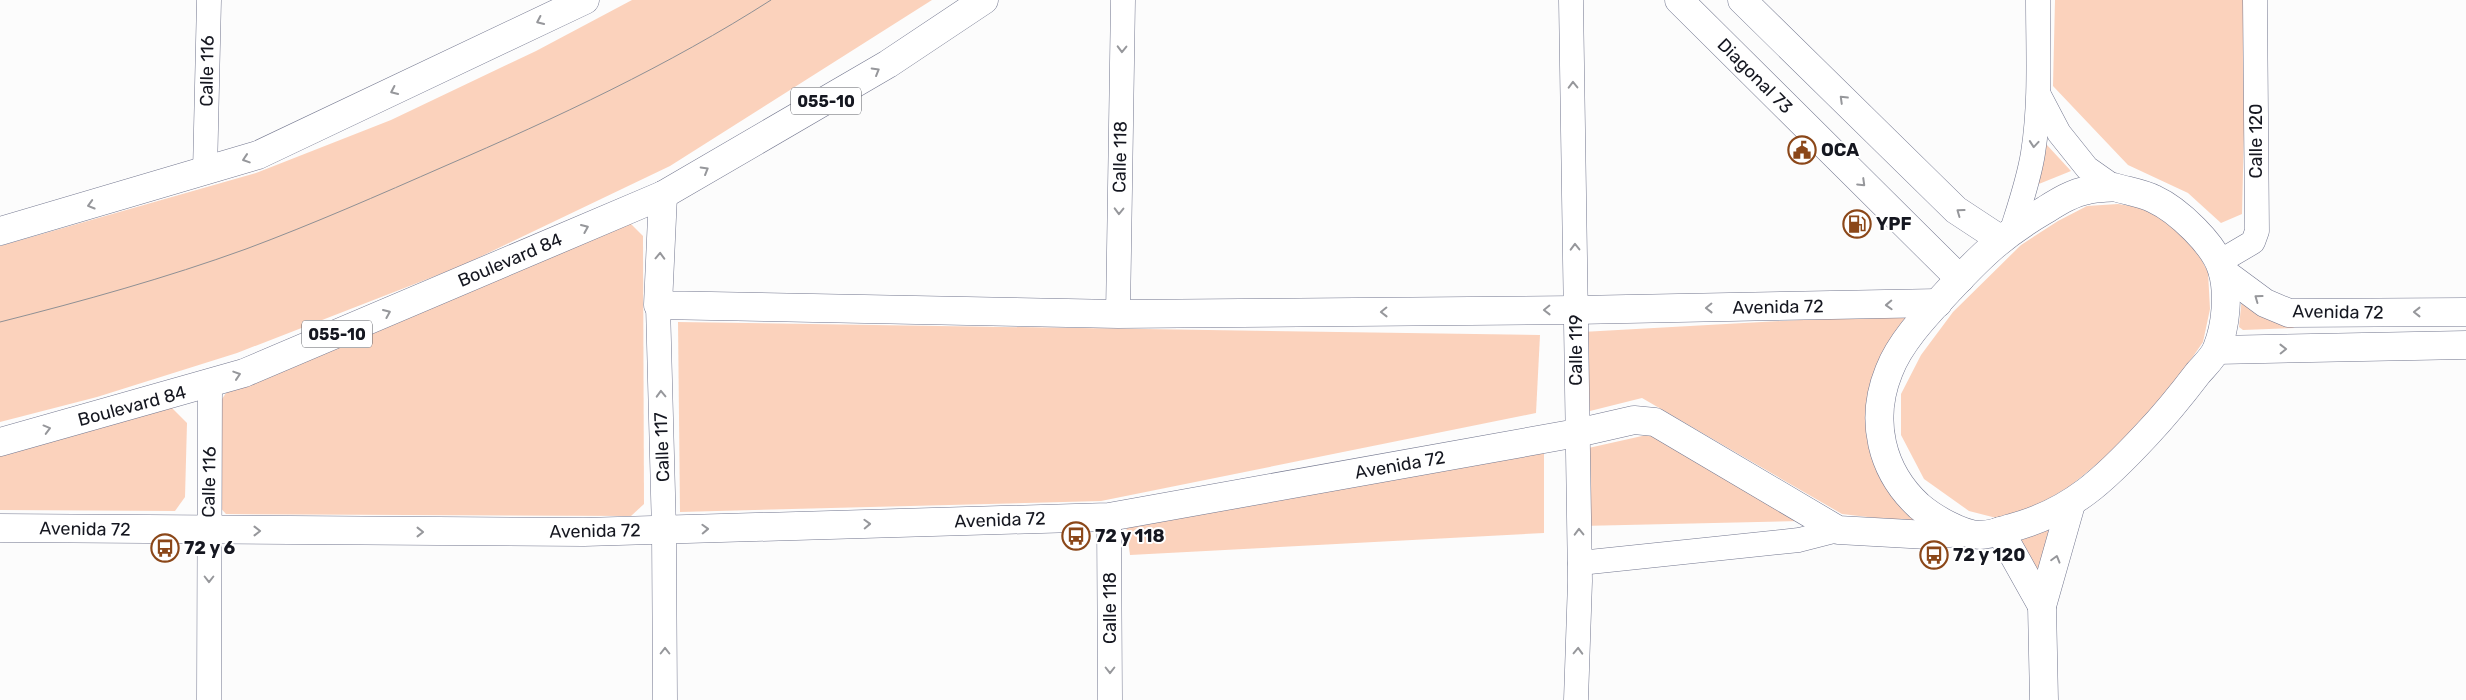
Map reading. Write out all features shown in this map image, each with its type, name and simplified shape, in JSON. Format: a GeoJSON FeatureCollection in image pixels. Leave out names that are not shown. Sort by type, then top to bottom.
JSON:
{"type":"FeatureCollection","features":[{"type":"Feature","properties":{"kind":"main road"},"geometry":{"type":"LineString","coordinates":[[0,231],[205,172],[265,152],[584,0]]}},
{"type":"Feature","properties":{"kind":"main road","name":"Boulevard 84"},"geometry":{"type":"LineString","coordinates":[[0,442],[210,384],[273,362],[663,195],[888,64],[984,0]]}},
{"type":"Feature","properties":{"kind":"main road","name":"Diagonal 73"},"geometry":{"type":"LineString","coordinates":[[1679,0],[1960,279]]}},
{"type":"Feature","properties":{"kind":"main road"},"geometry":{"type":"LineString","coordinates":[[1742,0],[1956,210],[2006,235]]}},
{"type":"Feature","properties":{"kind":"main road"},"geometry":{"type":"LineString","coordinates":[[1960,532],[1921,507],[1902,487],[1885,459],[1880,429],[1880,404],[1888,371],[1900,350],[1960,279],[2006,235],[2068,197],[2087,190],[2114,188],[2154,199],[2183,218],[2202,238],[2221,267],[2226,310],[2217,350]]}},
{"type":"Feature","properties":{"kind":"main road","name":"Calle 117"},"geometry":{"type":"LineString","coordinates":[[658,305],[663,195]]}},
{"type":"Feature","properties":{"kind":"main road","name":"Avenida 72"},"geometry":{"type":"LineString","coordinates":[[2221,267],[2265,303],[2288,313],[2466,312]]}},
{"type":"Feature","properties":{"kind":"main road","name":"Avenida 72"},"geometry":{"type":"LineString","coordinates":[[658,305],[1118,314],[1576,310],[1938,303]]}},
{"type":"Feature","properties":{"kind":"main road","name":"Avenida 72"},"geometry":{"type":"LineString","coordinates":[[0,528],[209,531],[664,531],[1109,517],[1577,433],[1634,420],[1655,422],[1838,530],[1928,535],[1960,532],[1980,535],[2000,532],[2023,525],[2071,504],[2116,468],[2163,417],[2217,350],[2466,345]]}},
{"type":"Feature","properties":{"kind":"main road"},"geometry":{"type":"LineString","coordinates":[[2044,700],[2042,606],[2071,504]]}},
{"type":"Feature","properties":{"kind":"main road"},"geometry":{"type":"LineString","coordinates":[[2000,532],[2042,606]]}},
{"type":"Feature","properties":{"kind":"street","name":"Calle 116"},"geometry":{"type":"LineString","coordinates":[[205,172],[208,0]]}},
{"type":"Feature","properties":{"kind":"street","name":"Calle 118"},"geometry":{"type":"LineString","coordinates":[[1118,314],[1123,0]]}},
{"type":"Feature","properties":{"kind":"street","name":"Calle 119"},"geometry":{"type":"LineString","coordinates":[[1571,0],[1580,563],[1576,700]]}},
{"type":"Feature","properties":{"kind":"street"},"geometry":{"type":"LineString","coordinates":[[2006,235],[2027,184],[2033,152],[2039,95],[2038,0]]}},
{"type":"Feature","properties":{"kind":"street","name":"Calle 120"},"geometry":{"type":"LineString","coordinates":[[2221,267],[2253,242],[2257,231],[2256,0]]}},
{"type":"Feature","properties":{"kind":"street"},"geometry":{"type":"LineString","coordinates":[[2039,95],[2059,133],[2087,168],[2114,188]]}},
{"type":"Feature","properties":{"kind":"street","name":"Calle 117"},"geometry":{"type":"LineString","coordinates":[[658,305],[664,531],[665,700]]}},
{"type":"Feature","properties":{"kind":"street","name":"Calle 116"},"geometry":{"type":"LineString","coordinates":[[210,384],[210,700]]}},
{"type":"Feature","properties":{"kind":"street","name":"Calle 118"},"geometry":{"type":"LineString","coordinates":[[1109,517],[1110,700]]}},
{"type":"Feature","properties":{"kind":"street"},"geometry":{"type":"LineString","coordinates":[[1580,563],[1799,540],[1838,530]]}},
{"type":"Feature","properties":{"kind":"shaded area"},"geometry":{"type":"Polygon","coordinates":[[[632,0],[932,0],[670,166],[461,266],[237,353],[97,397],[0,422],[0,246],[256,173],[391,120],[536,51],[632,0]]]}},
{"type":"Feature","properties":{"kind":"shaded area"},"geometry":{"type":"Polygon","coordinates":[[[2055,0],[2247,0],[2242,214],[2221,223],[2188,193],[2128,165],[2053,86],[2055,0]]]}},
{"type":"Feature","properties":{"kind":"shaded area"},"geometry":{"type":"Polygon","coordinates":[[[2034,131],[2071,171],[2024,190],[2034,131]]]}},
{"type":"Feature","properties":{"kind":"shaded area"},"geometry":{"type":"Polygon","coordinates":[[[2118,204],[2149,209],[2173,224],[2193,244],[2208,272],[2210,309],[2203,342],[2172,387],[2119,446],[2070,486],[2038,505],[2020,524],[1969,511],[1924,479],[1901,435],[1901,394],[1921,355],[1953,312],[2021,245],[2058,221],[2087,206],[2118,204]]]}},
{"type":"Feature","properties":{"kind":"shaded area"},"geometry":{"type":"Polygon","coordinates":[[[630,223],[643,236],[644,504],[631,516],[226,514],[216,503],[218,405],[228,390],[630,223]]]}},
{"type":"Feature","properties":{"kind":"shaded area"},"geometry":{"type":"Polygon","coordinates":[[[2242,297],[2263,317],[2295,328],[2243,330],[2239,327],[2242,297]]]}},
{"type":"Feature","properties":{"kind":"shaded area"},"geometry":{"type":"Polygon","coordinates":[[[1908,314],[1879,363],[1868,405],[1919,523],[1842,514],[1642,398],[1578,414],[1582,332],[1908,314]]]}},
{"type":"Feature","properties":{"kind":"shaded area"},"geometry":{"type":"Polygon","coordinates":[[[678,322],[1540,335],[1536,413],[1101,501],[680,512],[678,322]]]}},
{"type":"Feature","properties":{"kind":"shaded area"},"geometry":{"type":"Polygon","coordinates":[[[169,405],[187,423],[185,497],[175,511],[0,510],[0,453],[169,405]]]}},
{"type":"Feature","properties":{"kind":"shaded area"},"geometry":{"type":"Polygon","coordinates":[[[1651,434],[1801,521],[1581,526],[1584,449],[1651,434]]]}},
{"type":"Feature","properties":{"kind":"shaded area"},"geometry":{"type":"Polygon","coordinates":[[[1544,446],[1544,533],[1130,555],[1126,525],[1544,446]]]}},
{"type":"Feature","properties":{"kind":"shaded area"},"geometry":{"type":"Polygon","coordinates":[[[2069,507],[2042,603],[2002,533],[2069,507]]]}},
{"type":"Feature","properties":{"kind":"tram line"},"geometry":{"type":"LineString","coordinates":[[0,322],[185,270],[246,249],[321,219],[487,148],[570,110],[652,69],[771,0]]}},
{"type":"Feature","properties":{"kind":"place","name":"OCA"},"geometry":{"type":"Point","coordinates":[1802,150]}},
{"type":"Feature","properties":{"kind":"place","name":"YPF"},"geometry":{"type":"Point","coordinates":[1857,224]}},
{"type":"Feature","properties":{"kind":"place","name":"72 y 118"},"geometry":{"type":"Point","coordinates":[1076,536]}},
{"type":"Feature","properties":{"kind":"place","name":"72 y 6"},"geometry":{"type":"Point","coordinates":[165,548]}},
{"type":"Feature","properties":{"kind":"place","name":"72 y 120"},"geometry":{"type":"Point","coordinates":[1934,555]}}]}
